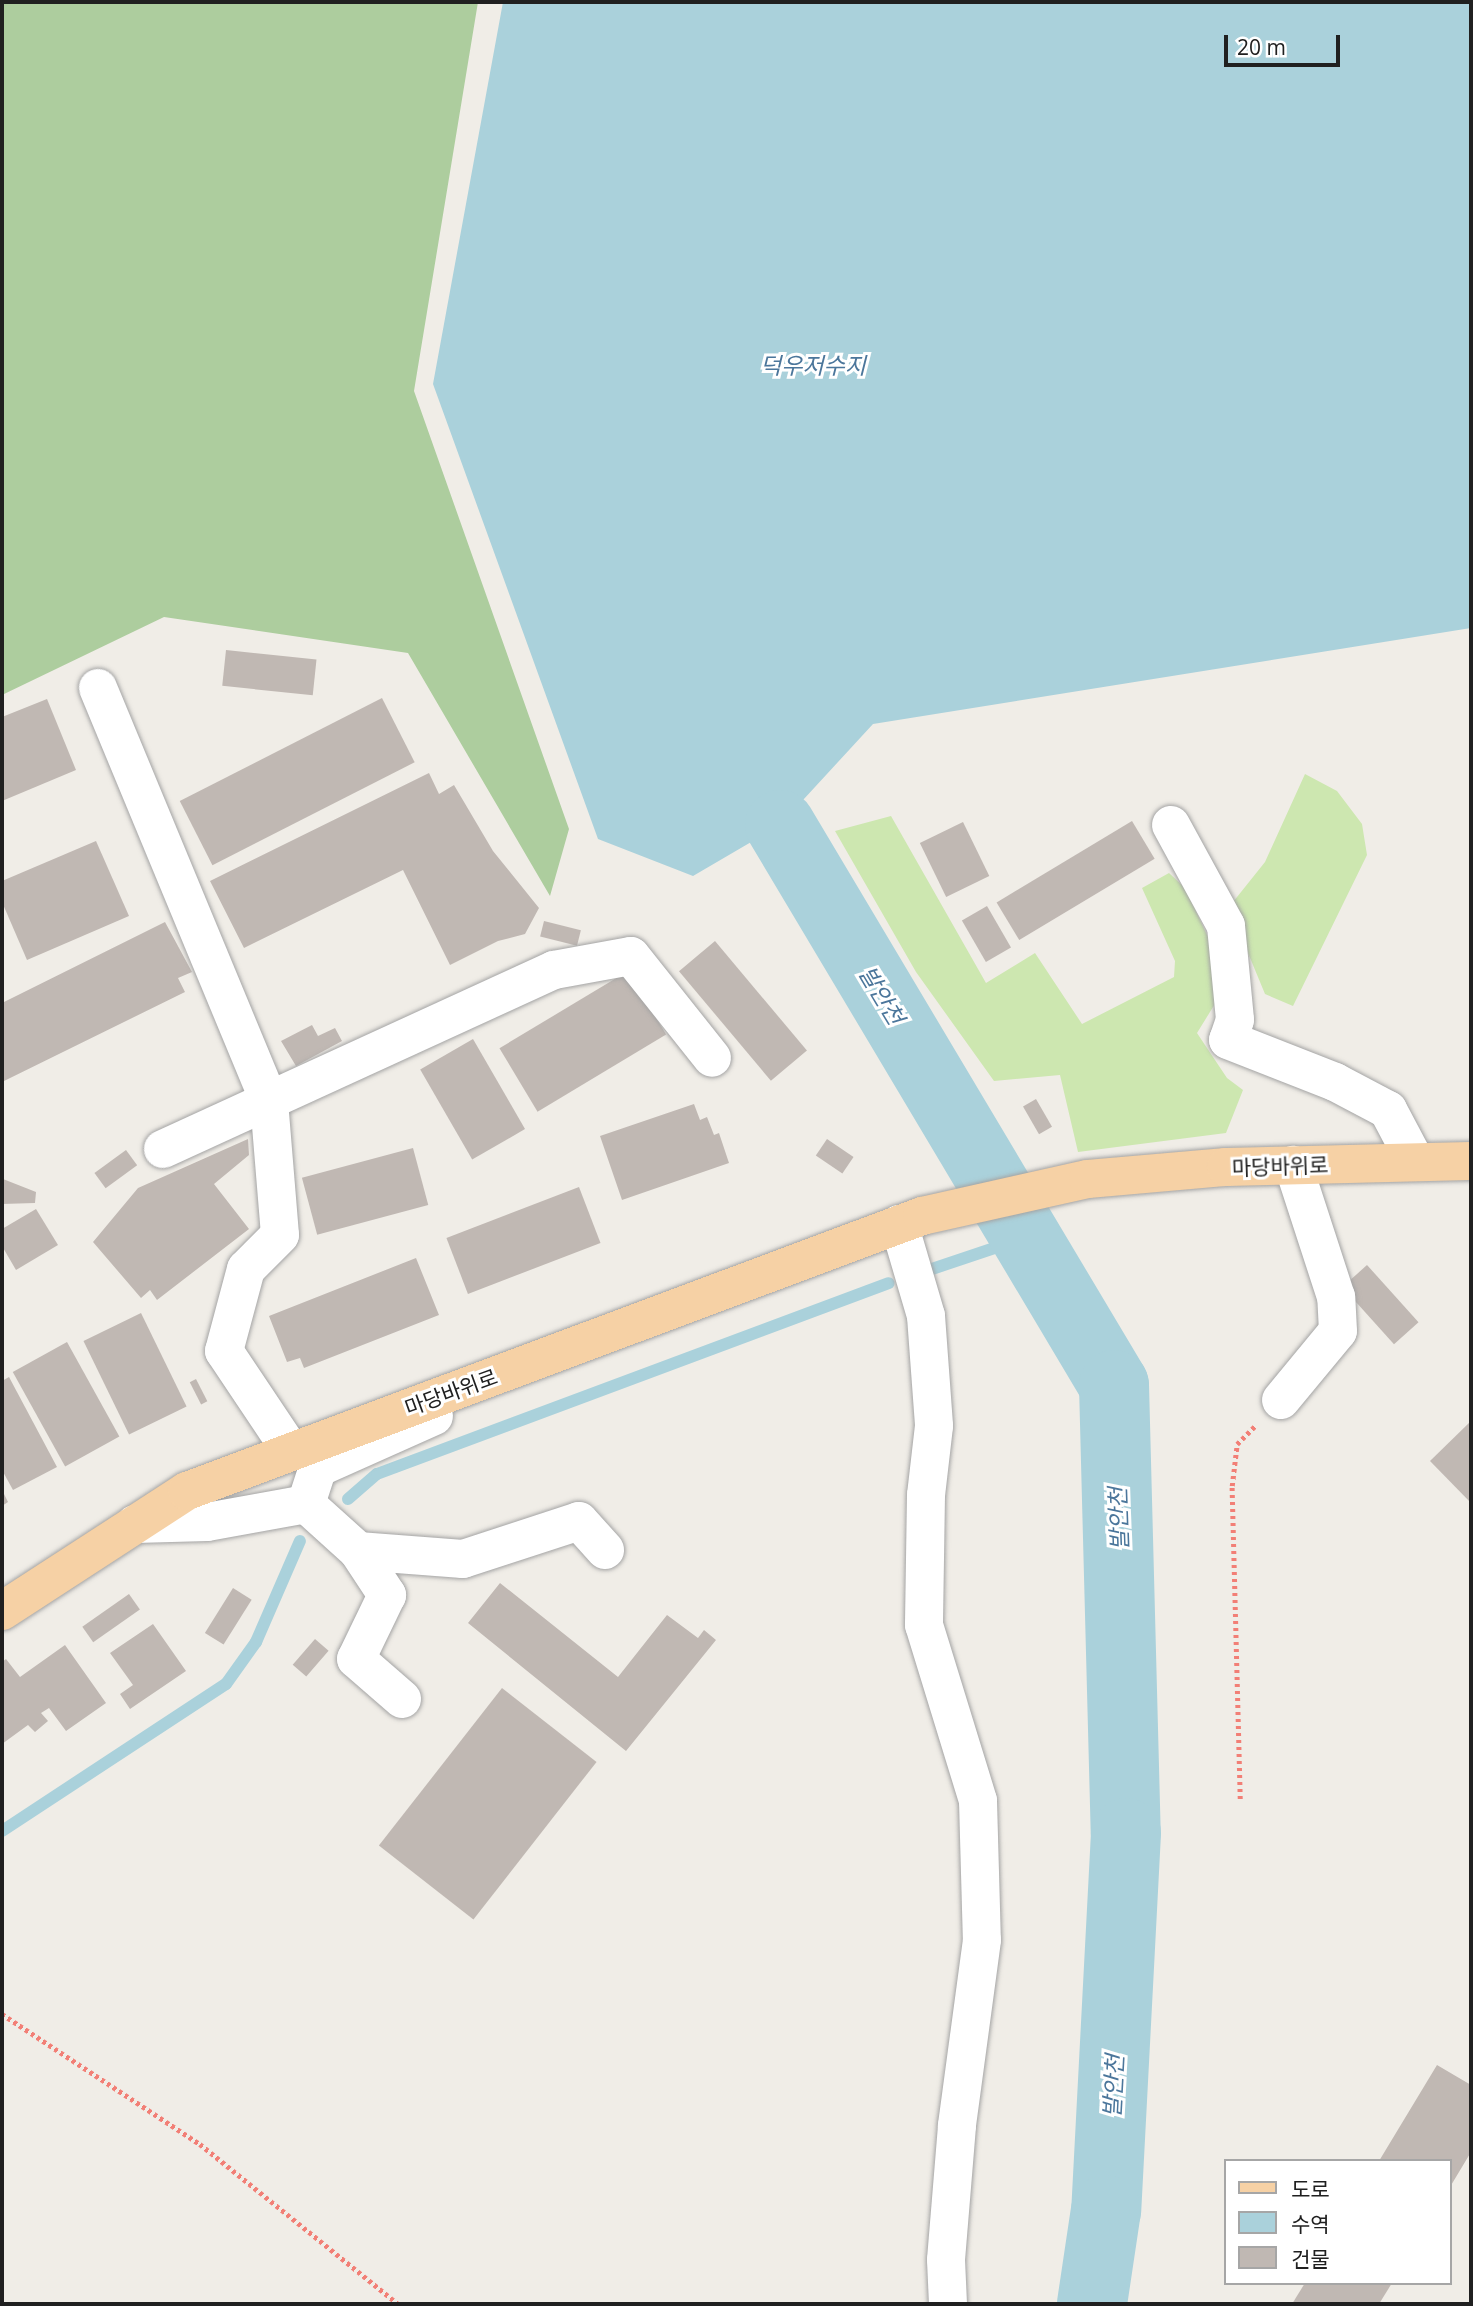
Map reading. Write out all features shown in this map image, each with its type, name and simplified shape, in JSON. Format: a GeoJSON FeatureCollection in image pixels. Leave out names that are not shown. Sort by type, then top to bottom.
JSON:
{"type":"FeatureCollection","features":[{"type":"Feature","properties":{"kind":"main road","name":"마당바위로"},"geometry":{"type":"LineString","coordinates":[[2,1611],[187,1490],[910,1220],[1088,1179],[1293,1165],[1471,1161]]}},
{"type":"Feature","properties":{"kind":"street"},"geometry":{"type":"LineString","coordinates":[[98,688],[269,1101],[280,1235],[246,1269],[224,1351],[291,1451]]}},
{"type":"Feature","properties":{"kind":"street"},"geometry":{"type":"LineString","coordinates":[[1171,825],[1226,926],[1236,1020],[1228,1040],[1335,1082],[1388,1110],[1415,1161]]}},
{"type":"Feature","properties":{"kind":"street"},"geometry":{"type":"LineString","coordinates":[[163,1149],[554,970],[631,956],[712,1058]]}},
{"type":"Feature","properties":{"kind":"street"},"geometry":{"type":"LineString","coordinates":[[1281,1400],[1338,1331],[1336,1297],[1293,1165]]}},
{"type":"Feature","properties":{"kind":"street"},"geometry":{"type":"LineString","coordinates":[[910,1220],[926,1316],[934,1426],[926,1495],[924,1625],[978,1801],[982,1940],[957,2126],[946,2260],[948,2304]]}},
{"type":"Feature","properties":{"kind":"street"},"geometry":{"type":"LineString","coordinates":[[306,1504],[318,1468],[441,1413],[464,1387]]}},
{"type":"Feature","properties":{"kind":"street"},"geometry":{"type":"LineString","coordinates":[[135,1524],[207,1522],[306,1504]]}},
{"type":"Feature","properties":{"kind":"street"},"geometry":{"type":"LineString","coordinates":[[306,1504],[358,1551],[387,1595],[356,1659],[402,1699]]}},
{"type":"Feature","properties":{"kind":"street"},"geometry":{"type":"LineString","coordinates":[[358,1551],[463,1559],[579,1521],[605,1549]]}},
{"type":"Feature","properties":{"kind":"path"},"geometry":{"type":"LineString","coordinates":[[1240,1799],[1232,1486],[1237,1444],[1281,1400]]}},
{"type":"Feature","properties":{"kind":"path"},"geometry":{"type":"LineString","coordinates":[[2,2014],[200,2144],[398,2304]]}},
{"type":"Feature","properties":{"kind":"green space"},"geometry":{"type":"Polygon","coordinates":[[[2,2],[478,2],[414,391],[569,829],[550,896],[408,653],[164,617],[2,695],[2,2]]]}},
{"type":"Feature","properties":{"kind":"green space"},"geometry":{"type":"Polygon","coordinates":[[[1305,774],[1337,791],[1362,824],[1367,855],[1293,1006],[1265,994],[1229,907],[1265,862],[1305,774]]]}},
{"type":"Feature","properties":{"kind":"green space"},"geometry":{"type":"Polygon","coordinates":[[[891,816],[986,983],[1035,953],[1082,1024],[1174,977],[1175,961],[1142,888],[1169,873],[1185,888],[1215,952],[1218,999],[1197,1033],[1227,1078],[1243,1090],[1226,1133],[1078,1152],[1060,1075],[994,1081],[916,972],[835,831],[891,816]]]}},
{"type":"Feature","properties":{"kind":"water","name":"덕우저수지"},"geometry":{"type":"Polygon","coordinates":[[[503,2],[1471,2],[1471,628],[873,724],[780,825],[693,876],[598,839],[433,384],[503,2]]]}},
{"type":"Feature","properties":{"kind":"building"},"geometry":{"type":"Polygon","coordinates":[[[226,650],[317,660],[313,695],[222,686],[226,650]]]}},
{"type":"Feature","properties":{"kind":"building"},"geometry":{"type":"Polygon","coordinates":[[[382,698],[415,762],[212,865],[180,801],[382,698]]]}},
{"type":"Feature","properties":{"kind":"building"},"geometry":{"type":"Polygon","coordinates":[[[47,699],[76,770],[2,801],[2,717],[47,699]]]}},
{"type":"Feature","properties":{"kind":"building"},"geometry":{"type":"Polygon","coordinates":[[[429,773],[439,794],[454,785],[493,851],[539,908],[525,934],[498,941],[450,965],[403,870],[244,948],[210,881],[429,773]]]}},
{"type":"Feature","properties":{"kind":"building"},"geometry":{"type":"Polygon","coordinates":[[[1132,821],[1155,859],[1019,940],[997,902],[1132,821]]]}},
{"type":"Feature","properties":{"kind":"building"},"geometry":{"type":"Polygon","coordinates":[[[963,822],[989,876],[946,897],[920,843],[963,822]]]}},
{"type":"Feature","properties":{"kind":"building"},"geometry":{"type":"Polygon","coordinates":[[[96,841],[129,916],[27,960],[2,902],[2,881],[96,841]]]}},
{"type":"Feature","properties":{"kind":"building"},"geometry":{"type":"Polygon","coordinates":[[[987,906],[1011,948],[986,962],[962,920],[987,906]]]}},
{"type":"Feature","properties":{"kind":"building"},"geometry":{"type":"Polygon","coordinates":[[[544,921],[581,930],[577,946],[540,937],[544,921]]]}},
{"type":"Feature","properties":{"kind":"building"},"geometry":{"type":"Polygon","coordinates":[[[165,922],[192,972],[178,978],[185,992],[2,1082],[2,1003],[165,922]]]}},
{"type":"Feature","properties":{"kind":"building"},"geometry":{"type":"Polygon","coordinates":[[[715,941],[807,1051],[771,1081],[679,971],[715,941]]]}},
{"type":"Feature","properties":{"kind":"building"},"geometry":{"type":"Polygon","coordinates":[[[628,971],[666,1034],[538,1112],[499,1048],[628,971]]]}},
{"type":"Feature","properties":{"kind":"building"},"geometry":{"type":"Polygon","coordinates":[[[312,1025],[318,1036],[335,1028],[342,1041],[296,1066],[281,1041],[312,1025]]]}},
{"type":"Feature","properties":{"kind":"building"},"geometry":{"type":"Polygon","coordinates":[[[473,1039],[525,1129],[472,1160],[420,1070],[473,1039]]]}},
{"type":"Feature","properties":{"kind":"building"},"geometry":{"type":"Polygon","coordinates":[[[1036,1099],[1052,1127],[1039,1134],[1023,1106],[1036,1099]]]}},
{"type":"Feature","properties":{"kind":"building"},"geometry":{"type":"Polygon","coordinates":[[[694,1104],[700,1120],[707,1117],[714,1135],[719,1133],[729,1163],[622,1200],[600,1136],[694,1104]]]}},
{"type":"Feature","properties":{"kind":"building"},"geometry":{"type":"Polygon","coordinates":[[[248,1139],[249,1155],[214,1184],[249,1229],[157,1300],[150,1290],[141,1298],[93,1242],[138,1188],[248,1139]]]}},
{"type":"Feature","properties":{"kind":"building"},"geometry":{"type":"Polygon","coordinates":[[[827,1139],[854,1157],[842,1173],[816,1156],[827,1139]]]}},
{"type":"Feature","properties":{"kind":"building"},"geometry":{"type":"Polygon","coordinates":[[[413,1148],[428,1205],[317,1235],[302,1178],[413,1148]]]}},
{"type":"Feature","properties":{"kind":"building"},"geometry":{"type":"Polygon","coordinates":[[[126,1150],[137,1165],[106,1188],[94,1173],[126,1150]]]}},
{"type":"Feature","properties":{"kind":"building"},"geometry":{"type":"Polygon","coordinates":[[[3,1179],[36,1192],[35,1203],[2,1204],[3,1179]]]}},
{"type":"Feature","properties":{"kind":"building"},"geometry":{"type":"Polygon","coordinates":[[[579,1187],[601,1243],[468,1294],[446,1238],[579,1187]]]}},
{"type":"Feature","properties":{"kind":"building"},"geometry":{"type":"Polygon","coordinates":[[[36,1209],[58,1245],[16,1270],[2,1246],[2,1229],[36,1209]]]}},
{"type":"Feature","properties":{"kind":"building"},"geometry":{"type":"Polygon","coordinates":[[[416,1258],[439,1315],[304,1368],[300,1358],[287,1362],[269,1316],[416,1258]]]}},
{"type":"Feature","properties":{"kind":"building"},"geometry":{"type":"Polygon","coordinates":[[[1367,1265],[1419,1322],[1394,1344],[1342,1287],[1367,1265]]]}},
{"type":"Feature","properties":{"kind":"building"},"geometry":{"type":"Polygon","coordinates":[[[141,1313],[187,1406],[129,1435],[83,1341],[141,1313]]]}},
{"type":"Feature","properties":{"kind":"building"},"geometry":{"type":"Polygon","coordinates":[[[67,1342],[119,1436],[65,1467],[13,1372],[67,1342]]]}},
{"type":"Feature","properties":{"kind":"building"},"geometry":{"type":"Polygon","coordinates":[[[9,1377],[57,1467],[13,1490],[2,1470],[2,1381],[9,1377]]]}},
{"type":"Feature","properties":{"kind":"building"},"geometry":{"type":"Polygon","coordinates":[[[196,1379],[207,1401],[201,1404],[190,1382],[196,1379]]]}},
{"type":"Feature","properties":{"kind":"building"},"geometry":{"type":"Polygon","coordinates":[[[1471,1421],[1471,1503],[1430,1461],[1471,1421]]]}},
{"type":"Feature","properties":{"kind":"building"},"geometry":{"type":"Polygon","coordinates":[[[2,1490],[8,1502],[2,1506],[2,1490]]]}},
{"type":"Feature","properties":{"kind":"building"},"geometry":{"type":"Polygon","coordinates":[[[500,1583],[618,1677],[667,1615],[698,1638],[704,1630],[716,1640],[626,1751],[468,1623],[500,1583]]]}},
{"type":"Feature","properties":{"kind":"building"},"geometry":{"type":"Polygon","coordinates":[[[233,1588],[252,1600],[224,1645],[205,1633],[233,1588]]]}},
{"type":"Feature","properties":{"kind":"building"},"geometry":{"type":"Polygon","coordinates":[[[129,1594],[140,1610],[93,1642],[82,1627],[129,1594]]]}},
{"type":"Feature","properties":{"kind":"building"},"geometry":{"type":"Polygon","coordinates":[[[153,1624],[186,1671],[130,1709],[120,1694],[133,1685],[110,1653],[153,1624]]]}},
{"type":"Feature","properties":{"kind":"building"},"geometry":{"type":"Polygon","coordinates":[[[315,1639],[329,1651],[306,1676],[293,1665],[315,1639]]]}},
{"type":"Feature","properties":{"kind":"building"},"geometry":{"type":"Polygon","coordinates":[[[65,1645],[106,1703],[66,1731],[49,1708],[41,1713],[48,1721],[35,1732],[28,1725],[2,1744],[2,1662],[6,1659],[20,1677],[65,1645]]]}},
{"type":"Feature","properties":{"kind":"building"},"geometry":{"type":"Polygon","coordinates":[[[502,1688],[597,1762],[473,1919],[379,1846],[502,1688]]]}},
{"type":"Feature","properties":{"kind":"building"},"geometry":{"type":"Polygon","coordinates":[[[1437,2065],[1471,2085],[1471,2152],[1452,2184],[1452,2159],[1380,2159],[1437,2065]]]}},
{"type":"Feature","properties":{"kind":"building"},"geometry":{"type":"Polygon","coordinates":[[[1304,2285],[1391,2285],[1379,2304],[1292,2304],[1304,2285]]]}},
{"type":"Feature","properties":{"kind":"waterway","name":"발안천"},"geometry":{"type":"LineString","coordinates":[[780,825],[1114,1385],[1126,1833],[1106,2210],[1092,2304]]}},
{"type":"Feature","properties":{"kind":"waterway"},"geometry":{"type":"LineString","coordinates":[[929,1270],[1027,1237]]}},
{"type":"Feature","properties":{"kind":"waterway"},"geometry":{"type":"LineString","coordinates":[[348,1499],[377,1474],[889,1283]]}},
{"type":"Feature","properties":{"kind":"waterway"},"geometry":{"type":"LineString","coordinates":[[2,1831],[226,1684],[256,1642],[300,1541]]}}]}
